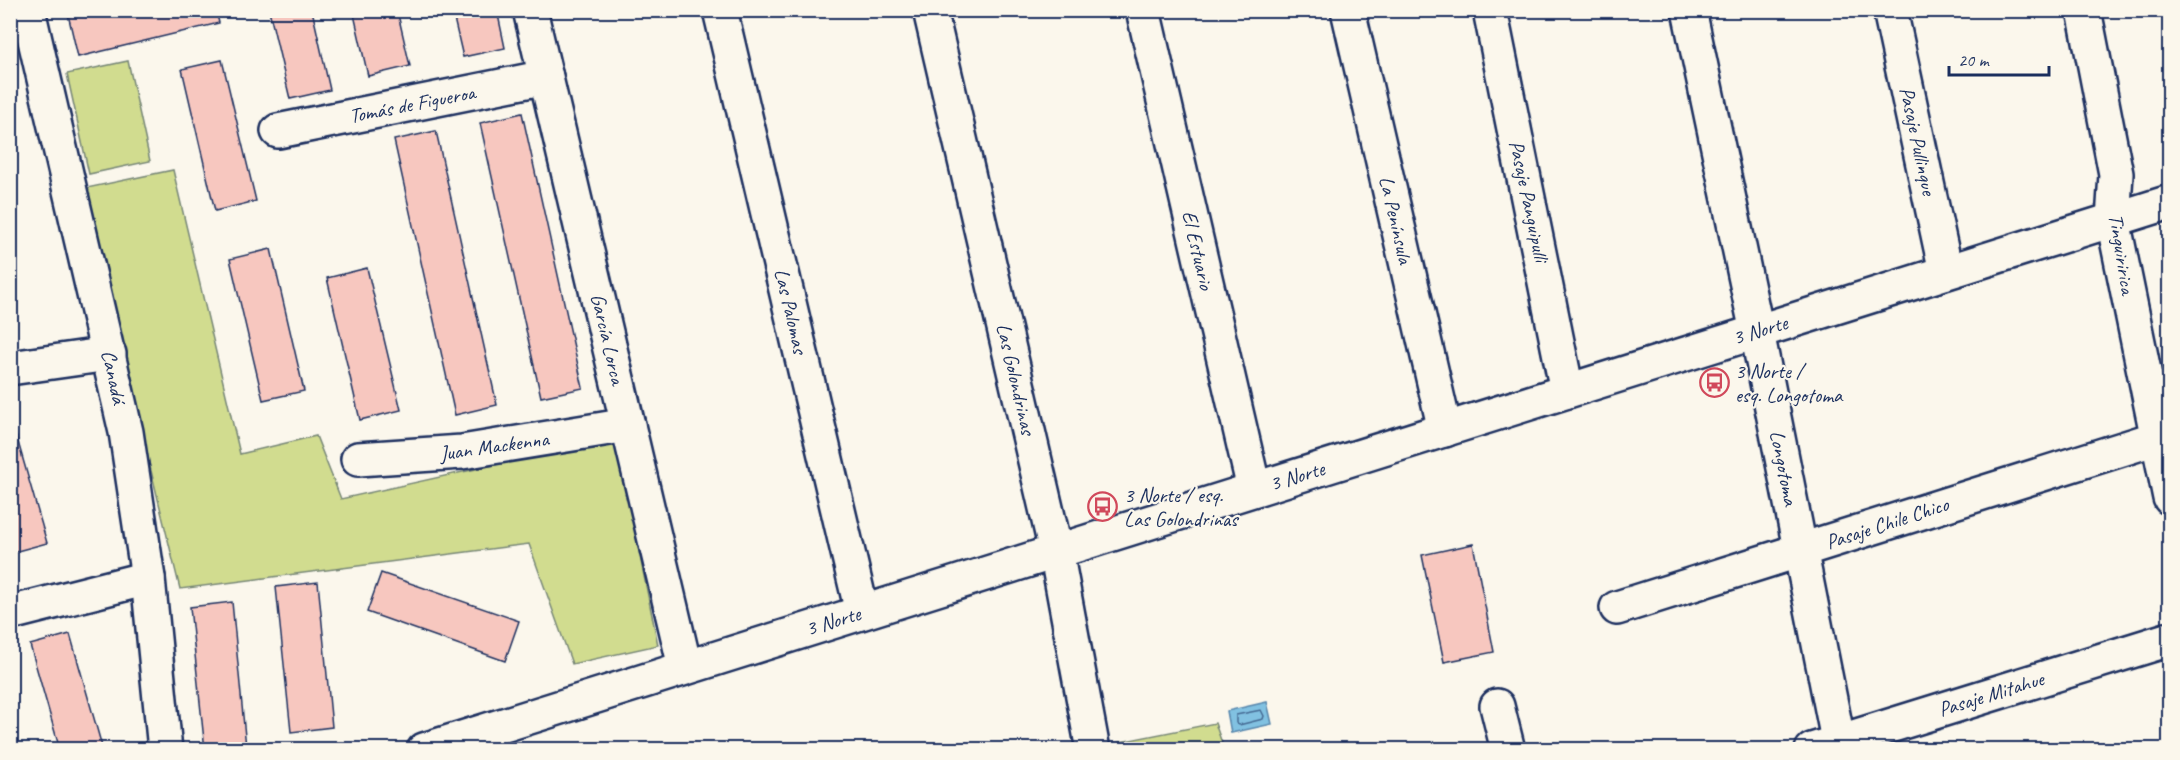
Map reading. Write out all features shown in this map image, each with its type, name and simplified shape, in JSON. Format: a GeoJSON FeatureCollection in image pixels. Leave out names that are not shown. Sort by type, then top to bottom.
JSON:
{"type":"FeatureCollection","features":[{"type":"Feature","properties":{"kind":"street","name":"Canadá"},"geometry":{"type":"LineString","coordinates":[[28,10],[126,432],[148,578],[165,750]]}},
{"type":"Feature","properties":{"kind":"street","name":"García Lorca"},"geometry":{"type":"LineString","coordinates":[[530,10],[685,667]]}},
{"type":"Feature","properties":{"kind":"street","name":"Las Palomas"},"geometry":{"type":"LineString","coordinates":[[720,10],[862,612]]}},
{"type":"Feature","properties":{"kind":"street","name":"Las Golondrinas"},"geometry":{"type":"LineString","coordinates":[[930,10],[1056,552],[1093,750]]}},
{"type":"Feature","properties":{"kind":"street","name":"El Estuario"},"geometry":{"type":"LineString","coordinates":[[1143,10],[1254,489]]}},
{"type":"Feature","properties":{"kind":"street","name":"La Península"},"geometry":{"type":"LineString","coordinates":[[1348,10],[1445,430]]}},
{"type":"Feature","properties":{"kind":"street","name":"Pasaje Panguipulli"},"geometry":{"type":"LineString","coordinates":[[1490,10],[1567,391]]}},
{"type":"Feature","properties":{"kind":"street","name":"Longotoma"},"geometry":{"type":"LineString","coordinates":[[1689,10],[1801,551],[1830,747]]}},
{"type":"Feature","properties":{"kind":"street","name":"Pasaje Pullinque"},"geometry":{"type":"LineString","coordinates":[[1890,10],[1946,272]]}},
{"type":"Feature","properties":{"kind":"street","name":"Tinguiririca"},"geometry":{"type":"LineString","coordinates":[[2084,10],[2116,174],[2113,220],[2169,498]]}},
{"type":"Feature","properties":{"kind":"street","name":"Tomás de Figueroa"},"geometry":{"type":"LineString","coordinates":[[278,131],[546,77]]}},
{"type":"Feature","properties":{"kind":"street","name":"3 Norte"},"geometry":{"type":"LineString","coordinates":[[424,750],[2169,202]]}},
{"type":"Feature","properties":{"kind":"street"},"geometry":{"type":"LineString","coordinates":[[10,368],[109,354]]}},
{"type":"Feature","properties":{"kind":"street","name":"Juan Mackenna"},"geometry":{"type":"LineString","coordinates":[[358,459],[462,452],[628,425]]}},
{"type":"Feature","properties":{"kind":"street","name":"Pasaje Chile Chico"},"geometry":{"type":"LineString","coordinates":[[1617,608],[2157,438]]}},
{"type":"Feature","properties":{"kind":"street"},"geometry":{"type":"LineString","coordinates":[[10,613],[148,578]]}},
{"type":"Feature","properties":{"kind":"street","name":"Pasaje Mitahue"},"geometry":{"type":"LineString","coordinates":[[1830,747],[2169,639]]}},
{"type":"Feature","properties":{"kind":"street"},"geometry":{"type":"LineString","coordinates":[[1497,706],[1501,748]]}},
{"type":"Feature","properties":{"kind":"green space"},"geometry":{"type":"Polygon","coordinates":[[[128,61],[150,161],[89,174],[67,74],[128,61]]]}},
{"type":"Feature","properties":{"kind":"green space"},"geometry":{"type":"Polygon","coordinates":[[[173,170],[240,454],[316,436],[341,499],[616,438],[658,645],[572,664],[529,544],[180,589],[82,189],[173,170]]]}},
{"type":"Feature","properties":{"kind":"green space"},"geometry":{"type":"Polygon","coordinates":[[[1215,723],[1224,749],[1117,749],[1115,743],[1215,723]]]}},
{"type":"Feature","properties":{"kind":"water"},"geometry":{"type":"Polygon","coordinates":[[[1267,702],[1272,724],[1231,733],[1227,711],[1267,702]]]}},
{"type":"Feature","properties":{"kind":"building"},"geometry":{"type":"Polygon","coordinates":[[[67,10],[216,10],[219,23],[78,57],[67,10]]]}},
{"type":"Feature","properties":{"kind":"building"},"geometry":{"type":"Polygon","coordinates":[[[269,10],[312,10],[330,90],[290,99],[269,10]]]}},
{"type":"Feature","properties":{"kind":"building"},"geometry":{"type":"Polygon","coordinates":[[[353,10],[397,10],[410,66],[368,76],[353,10]]]}},
{"type":"Feature","properties":{"kind":"building"},"geometry":{"type":"Polygon","coordinates":[[[452,10],[497,10],[505,48],[463,57],[452,10]]]}},
{"type":"Feature","properties":{"kind":"building"},"geometry":{"type":"Polygon","coordinates":[[[222,60],[256,201],[215,211],[182,69],[222,60]]]}},
{"type":"Feature","properties":{"kind":"building"},"geometry":{"type":"Polygon","coordinates":[[[522,113],[583,388],[541,397],[480,123],[522,113]]]}},
{"type":"Feature","properties":{"kind":"building"},"geometry":{"type":"Polygon","coordinates":[[[436,131],[497,405],[455,415],[394,140],[436,131]]]}},
{"type":"Feature","properties":{"kind":"building"},"geometry":{"type":"Polygon","coordinates":[[[271,249],[304,391],[263,400],[230,259],[271,249]]]}},
{"type":"Feature","properties":{"kind":"building"},"geometry":{"type":"Polygon","coordinates":[[[367,268],[401,410],[360,420],[327,278],[367,268]]]}},
{"type":"Feature","properties":{"kind":"building"},"geometry":{"type":"Polygon","coordinates":[[[10,414],[47,543],[10,553],[10,414]]]}},
{"type":"Feature","properties":{"kind":"building"},"geometry":{"type":"Polygon","coordinates":[[[1473,544],[1494,652],[1444,662],[1422,555],[1473,544]]]}},
{"type":"Feature","properties":{"kind":"building"},"geometry":{"type":"Polygon","coordinates":[[[381,573],[519,621],[505,661],[367,612],[381,573]]]}},
{"type":"Feature","properties":{"kind":"building"},"geometry":{"type":"Polygon","coordinates":[[[318,582],[332,727],[291,732],[276,587],[318,582]]]}},
{"type":"Feature","properties":{"kind":"building"},"geometry":{"type":"Polygon","coordinates":[[[232,602],[246,747],[205,750],[190,607],[232,602]]]}},
{"type":"Feature","properties":{"kind":"building"},"geometry":{"type":"Polygon","coordinates":[[[70,634],[103,750],[60,750],[30,645],[70,634]]]}},
{"type":"Feature","properties":{"kind":"building"},"geometry":{"type":"Polygon","coordinates":[[[10,727],[17,750],[10,750],[10,727]]]}},
{"type":"Feature","properties":{"kind":"place","name":"3 Norte / esq. Longotoma"},"geometry":{"type":"Point","coordinates":[1714,383]}},
{"type":"Feature","properties":{"kind":"place","name":"3 Norte / esq. Las Golondrinas"},"geometry":{"type":"Point","coordinates":[1103,507]}}]}
